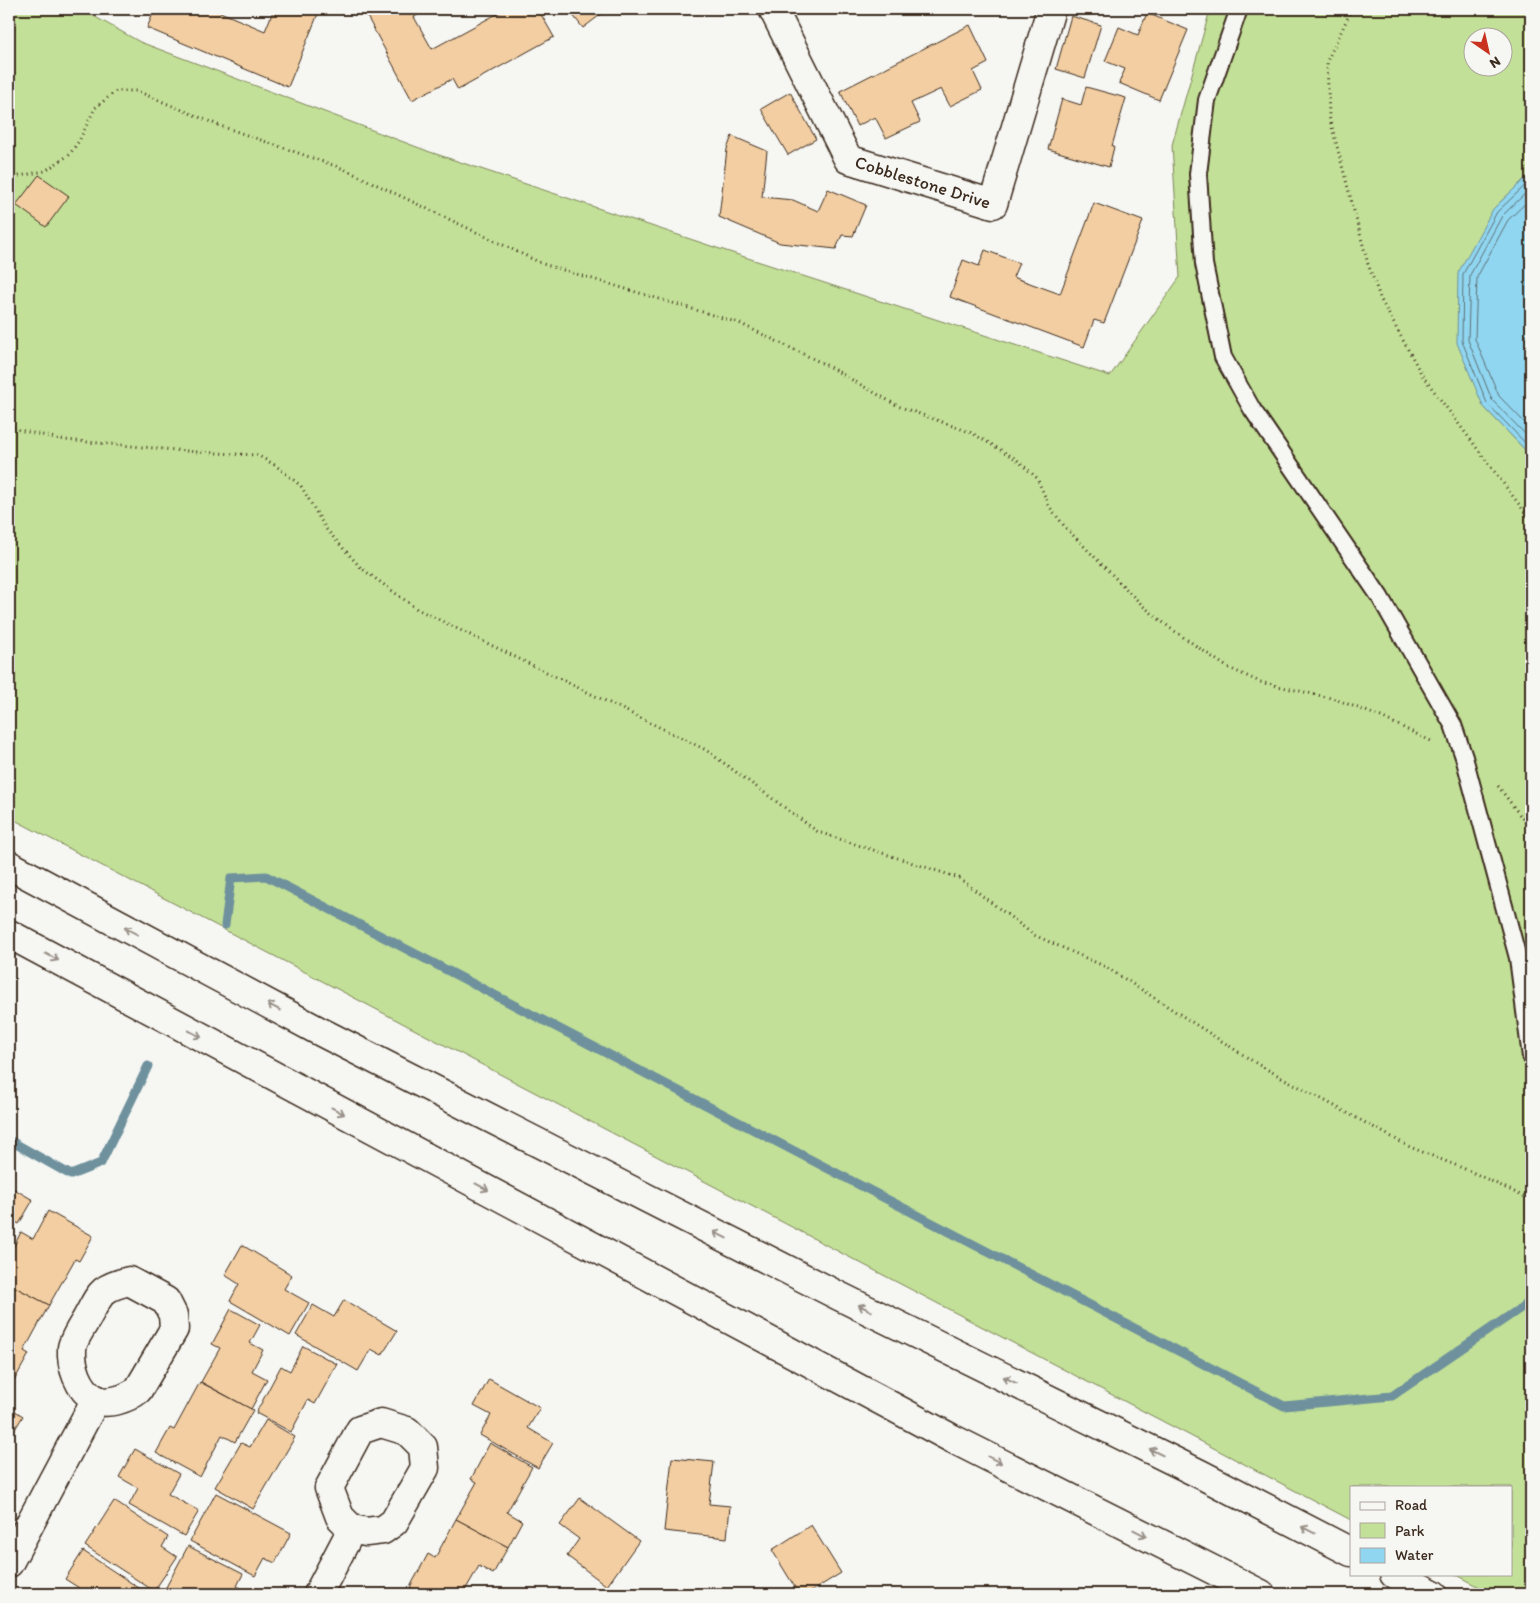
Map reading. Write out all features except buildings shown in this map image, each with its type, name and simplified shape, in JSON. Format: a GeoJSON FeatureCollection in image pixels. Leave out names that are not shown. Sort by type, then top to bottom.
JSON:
{"type":"FeatureCollection","features":[{"type":"Feature","properties":{"kind":"main road","name":"Cobblestone Drive"},"geometry":{"type":"LineString","coordinates":[[773,9],[848,158],[993,204],[1051,9]]}},
{"type":"Feature","properties":{"kind":"main road"},"geometry":{"type":"LineString","coordinates":[[9,865],[317,1030],[839,1296],[1200,1474],[1350,1551]]}},
{"type":"Feature","properties":{"kind":"main road"},"geometry":{"type":"LineString","coordinates":[[9,934],[951,1438],[1261,1594]]}},
{"type":"Feature","properties":{"kind":"main road"},"geometry":{"type":"LineString","coordinates":[[9,1563],[96,1399]]}},
{"type":"Feature","properties":{"kind":"main road"},"geometry":{"type":"LineString","coordinates":[[318,1594],[352,1530]]}},
{"type":"Feature","properties":{"kind":"main road"},"geometry":{"type":"LineString","coordinates":[[1398,1576],[1433,1594]]}},
{"type":"Feature","properties":{"kind":"lane"},"geometry":{"type":"LineString","coordinates":[[1239,9],[1207,100],[1198,174],[1204,264],[1223,357],[1252,409],[1380,597],[1454,725],[1518,958],[1531,1057]]}},
{"type":"Feature","properties":{"kind":"path"},"geometry":{"type":"LineString","coordinates":[[1352,9],[1328,61],[1329,116],[1381,300],[1422,374],[1524,511],[1531,524]]}},
{"type":"Feature","properties":{"kind":"path"},"geometry":{"type":"LineString","coordinates":[[9,178],[45,170],[70,155],[79,142],[95,108],[116,91],[137,91],[218,125],[344,169],[543,264],[739,324],[826,365],[898,406],[972,433],[1016,458],[1037,478],[1049,506],[1065,527],[1143,606],[1170,628],[1227,667],[1260,682],[1335,699],[1382,717],[1470,760],[1496,783],[1531,830]]}},
{"type":"Feature","properties":{"kind":"path"},"geometry":{"type":"LineString","coordinates":[[9,425],[19,430],[64,440],[198,452],[257,455],[275,465],[301,486],[326,529],[361,568],[417,609],[706,750],[818,832],[959,878],[1034,935],[1106,967],[1259,1065],[1410,1147],[1470,1171],[1531,1200]]}},
{"type":"Feature","properties":{"kind":"green space"},"geometry":{"type":"Polygon","coordinates":[[[9,9],[81,9],[140,42],[430,152],[1110,376],[1180,277],[1172,145],[1211,9],[1531,9],[1531,173],[1493,209],[1483,406],[1531,456],[1531,1594],[1493,1594],[1459,1576],[1512,1576],[1512,1486],[1350,1486],[1350,1519],[9,817],[9,9]]]}},
{"type":"Feature","properties":{"kind":"water"},"geometry":{"type":"Polygon","coordinates":[[[1531,173],[1531,456],[1483,406],[1457,343],[1458,273],[1493,209],[1531,173]]]}},
{"type":"Feature","properties":{"kind":"waterway"},"geometry":{"type":"LineString","coordinates":[[225,925],[231,878],[266,876],[1284,1406],[1392,1396],[1531,1301]]}},
{"type":"Feature","properties":{"kind":"waterway"},"geometry":{"type":"LineString","coordinates":[[9,1140],[71,1175],[101,1163],[148,1066]]}}]}
